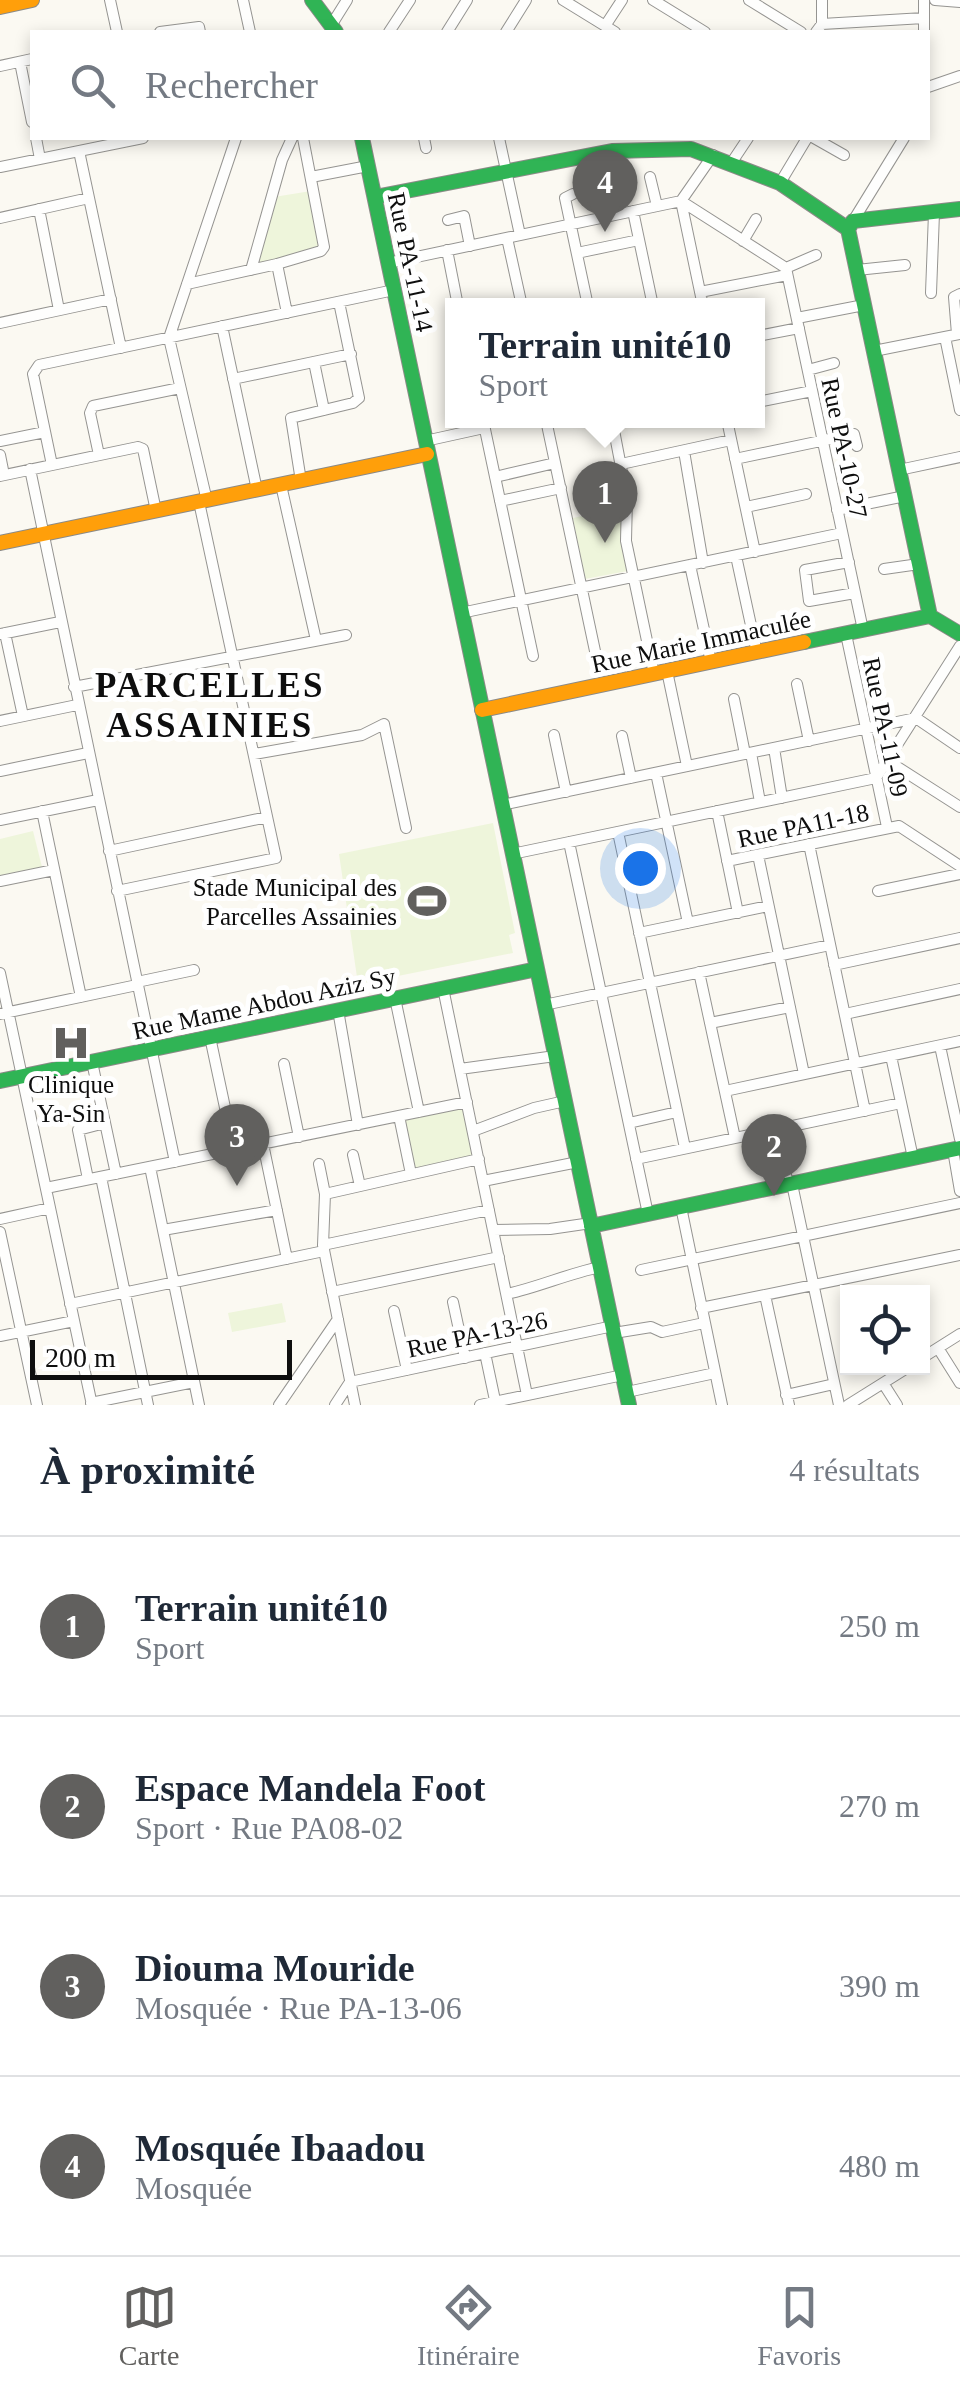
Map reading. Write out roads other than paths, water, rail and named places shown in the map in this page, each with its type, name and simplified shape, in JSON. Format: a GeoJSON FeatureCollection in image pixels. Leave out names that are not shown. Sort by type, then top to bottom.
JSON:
{"type":"FeatureCollection","features":[{"type":"Feature","properties":{"kind":"street"},"geometry":{"type":"LineString","coordinates":[[0,7],[32,0]]}},
{"type":"Feature","properties":{"kind":"street"},"geometry":{"type":"LineString","coordinates":[[110,0],[117,30]]}},
{"type":"Feature","properties":{"kind":"street"},"geometry":{"type":"LineString","coordinates":[[243,0],[250,30]]}},
{"type":"Feature","properties":{"kind":"street"},"geometry":{"type":"LineString","coordinates":[[312,0],[334,28],[347,0]]}},
{"type":"Feature","properties":{"kind":"street"},"geometry":{"type":"LineString","coordinates":[[390,30],[410,0]]}},
{"type":"Feature","properties":{"kind":"street"},"geometry":{"type":"LineString","coordinates":[[447,30],[466,0]]}},
{"type":"Feature","properties":{"kind":"street"},"geometry":{"type":"LineString","coordinates":[[507,30],[526,0]]}},
{"type":"Feature","properties":{"kind":"street"},"geometry":{"type":"LineString","coordinates":[[564,0],[603,29],[622,0]]}},
{"type":"Feature","properties":{"kind":"street"},"geometry":{"type":"LineString","coordinates":[[653,0],[702,30]]}},
{"type":"Feature","properties":{"kind":"street"},"geometry":{"type":"LineString","coordinates":[[751,0],[798,30]]}},
{"type":"Feature","properties":{"kind":"street"},"geometry":{"type":"LineString","coordinates":[[822,0],[819,28],[924,18]]}},
{"type":"Feature","properties":{"kind":"street"},"geometry":{"type":"LineString","coordinates":[[924,0],[924,30]]}},
{"type":"Feature","properties":{"kind":"street"},"geometry":{"type":"LineString","coordinates":[[935,0],[960,2]]}},
{"type":"Feature","properties":{"kind":"street"},"geometry":{"type":"LineString","coordinates":[[169,30],[193,25],[200,30]]}},
{"type":"Feature","properties":{"kind":"street"},"geometry":{"type":"LineString","coordinates":[[0,66],[30,60]]}},
{"type":"Feature","properties":{"kind":"street"},"geometry":{"type":"LineString","coordinates":[[20,62],[30,112]]}},
{"type":"Feature","properties":{"kind":"street"},"geometry":{"type":"LineString","coordinates":[[930,86],[960,76]]}},
{"type":"Feature","properties":{"kind":"street"},"geometry":{"type":"LineString","coordinates":[[36,140],[40,159]]}},
{"type":"Feature","properties":{"kind":"street"},"geometry":{"type":"LineString","coordinates":[[0,168],[132,140]]}},
{"type":"Feature","properties":{"kind":"street"},"geometry":{"type":"LineString","coordinates":[[117,891],[276,858],[169,338],[235,140]]}},
{"type":"Feature","properties":{"kind":"street"},"geometry":{"type":"LineString","coordinates":[[251,270],[291,140]]}},
{"type":"Feature","properties":{"kind":"street"},"geometry":{"type":"LineString","coordinates":[[187,284],[316,254],[324,248],[303,140]]}},
{"type":"Feature","properties":{"kind":"street","name":"Rue PA-11-14"},"geometry":{"type":"LineString","coordinates":[[362,140],[628,1398]]}},
{"type":"Feature","properties":{"kind":"street"},"geometry":{"type":"LineString","coordinates":[[499,140],[521,298]]}},
{"type":"Feature","properties":{"kind":"street"},"geometry":{"type":"LineString","coordinates":[[732,162],[747,140]]}},
{"type":"Feature","properties":{"kind":"street"},"geometry":{"type":"LineString","coordinates":[[780,183],[809,140]]}},
{"type":"Feature","properties":{"kind":"street"},"geometry":{"type":"LineString","coordinates":[[814,140],[844,155]]}},
{"type":"Feature","properties":{"kind":"street"},"geometry":{"type":"LineString","coordinates":[[903,140],[850,225],[856,270],[930,616],[960,634]]}},
{"type":"Feature","properties":{"kind":"street"},"geometry":{"type":"LineString","coordinates":[[374,197],[612,151],[689,143],[780,183],[850,225],[960,209]]}},
{"type":"Feature","properties":{"kind":"street"},"geometry":{"type":"LineString","coordinates":[[79,151],[121,348]]}},
{"type":"Feature","properties":{"kind":"street"},"geometry":{"type":"LineString","coordinates":[[388,263],[680,201],[713,155]]}},
{"type":"Feature","properties":{"kind":"street"},"geometry":{"type":"LineString","coordinates":[[311,177],[368,166]]}},
{"type":"Feature","properties":{"kind":"street"},"geometry":{"type":"LineString","coordinates":[[650,177],[656,206]]}},
{"type":"Feature","properties":{"kind":"street"},"geometry":{"type":"LineString","coordinates":[[573,194],[565,198],[586,298]]}},
{"type":"Feature","properties":{"kind":"street"},"geometry":{"type":"LineString","coordinates":[[0,218],[89,198]]}},
{"type":"Feature","properties":{"kind":"street"},"geometry":{"type":"LineString","coordinates":[[680,201],[787,271]]}},
{"type":"Feature","properties":{"kind":"street"},"geometry":{"type":"LineString","coordinates":[[680,201],[701,298]]}},
{"type":"Feature","properties":{"kind":"street"},"geometry":{"type":"LineString","coordinates":[[40,209],[60,310]]}},
{"type":"Feature","properties":{"kind":"street"},"geometry":{"type":"LineString","coordinates":[[633,212],[651,298]]}},
{"type":"Feature","properties":{"kind":"street"},"geometry":{"type":"LineString","coordinates":[[931,293],[934,213]]}},
{"type":"Feature","properties":{"kind":"street"},"geometry":{"type":"LineString","coordinates":[[448,220],[464,216],[470,246]]}},
{"type":"Feature","properties":{"kind":"street"},"geometry":{"type":"LineString","coordinates":[[743,241],[756,219]]}},
{"type":"Feature","properties":{"kind":"street"},"geometry":{"type":"LineString","coordinates":[[576,253],[639,240]]}},
{"type":"Feature","properties":{"kind":"street"},"geometry":{"type":"LineString","coordinates":[[447,250],[456,298]]}},
{"type":"Feature","properties":{"kind":"street"},"geometry":{"type":"LineString","coordinates":[[700,292],[787,271],[816,254]]}},
{"type":"Feature","properties":{"kind":"street"},"geometry":{"type":"LineString","coordinates":[[277,264],[287,313]]}},
{"type":"Feature","properties":{"kind":"street"},"geometry":{"type":"LineString","coordinates":[[856,270],[905,264]]}},
{"type":"Feature","properties":{"kind":"street","name":"Rue PA-10-27"},"geometry":{"type":"LineString","coordinates":[[787,271],[863,630]]}},
{"type":"Feature","properties":{"kind":"street"},"geometry":{"type":"LineString","coordinates":[[52,465],[33,374],[38,365],[394,290]]}},
{"type":"Feature","properties":{"kind":"street"},"geometry":{"type":"LineString","coordinates":[[960,294],[954,297],[960,410]]}},
{"type":"Feature","properties":{"kind":"street"},"geometry":{"type":"LineString","coordinates":[[0,322],[110,299]]}},
{"type":"Feature","properties":{"kind":"street"},"geometry":{"type":"LineString","coordinates":[[301,481],[290,418],[353,403],[359,398],[339,302]]}},
{"type":"Feature","properties":{"kind":"street"},"geometry":{"type":"LineString","coordinates":[[765,334],[864,304]]}},
{"type":"Feature","properties":{"kind":"street"},"geometry":{"type":"LineString","coordinates":[[222,326],[257,490]]}},
{"type":"Feature","properties":{"kind":"street"},"geometry":{"type":"LineString","coordinates":[[874,352],[954,335]]}},
{"type":"Feature","properties":{"kind":"street"},"geometry":{"type":"LineString","coordinates":[[234,379],[351,354]]}},
{"type":"Feature","properties":{"kind":"street"},"geometry":{"type":"LineString","coordinates":[[314,362],[324,410]]}},
{"type":"Feature","properties":{"kind":"street"},"geometry":{"type":"LineString","coordinates":[[808,370],[834,362]]}},
{"type":"Feature","properties":{"kind":"street"},"geometry":{"type":"LineString","coordinates":[[98,455],[90,413],[93,406],[180,388]]}},
{"type":"Feature","properties":{"kind":"street"},"geometry":{"type":"LineString","coordinates":[[765,401],[812,391]]}},
{"type":"Feature","properties":{"kind":"street"},"geometry":{"type":"LineString","coordinates":[[0,543],[301,481],[426,448],[474,428]]}},
{"type":"Feature","properties":{"kind":"street"},"geometry":{"type":"LineString","coordinates":[[485,428],[533,656]]}},
{"type":"Feature","properties":{"kind":"street"},"geometry":{"type":"LineString","coordinates":[[548,428],[595,650]]}},
{"type":"Feature","properties":{"kind":"street"},"geometry":{"type":"LineString","coordinates":[[614,428],[628,513],[626,541],[633,577],[687,766]]}},
{"type":"Feature","properties":{"kind":"street"},"geometry":{"type":"LineString","coordinates":[[729,428],[755,552]]}},
{"type":"Feature","properties":{"kind":"street"},"geometry":{"type":"LineString","coordinates":[[0,441],[45,432]]}},
{"type":"Feature","properties":{"kind":"street"},"geometry":{"type":"LineString","coordinates":[[736,459],[854,434],[857,446]]}},
{"type":"Feature","properties":{"kind":"street"},"geometry":{"type":"LineString","coordinates":[[621,464],[732,440]]}},
{"type":"Feature","properties":{"kind":"street"},"geometry":{"type":"LineString","coordinates":[[0,456],[2,475],[138,447],[143,449],[156,511]]}},
{"type":"Feature","properties":{"kind":"street"},"geometry":{"type":"LineString","coordinates":[[684,450],[703,563]]}},
{"type":"Feature","properties":{"kind":"street"},"geometry":{"type":"LineString","coordinates":[[899,470],[960,458]]}},
{"type":"Feature","properties":{"kind":"street"},"geometry":{"type":"LineString","coordinates":[[495,477],[555,463]]}},
{"type":"Feature","properties":{"kind":"street"},"geometry":{"type":"LineString","coordinates":[[30,470],[175,1162]]}},
{"type":"Feature","properties":{"kind":"street"},"geometry":{"type":"LineString","coordinates":[[282,485],[316,640]]}},
{"type":"Feature","properties":{"kind":"street"},"geometry":{"type":"LineString","coordinates":[[500,502],[560,488]]}},
{"type":"Feature","properties":{"kind":"street"},"geometry":{"type":"LineString","coordinates":[[746,507],[806,494]]}},
{"type":"Feature","properties":{"kind":"street"},"geometry":{"type":"LineString","coordinates":[[838,510],[905,496]]}},
{"type":"Feature","properties":{"kind":"street"},"geometry":{"type":"LineString","coordinates":[[461,614],[842,533]]}},
{"type":"Feature","properties":{"kind":"street"},"geometry":{"type":"LineString","coordinates":[[736,556],[757,653]]}},
{"type":"Feature","properties":{"kind":"street"},"geometry":{"type":"LineString","coordinates":[[848,562],[805,570],[809,601],[855,593]]}},
{"type":"Feature","properties":{"kind":"street"},"geometry":{"type":"LineString","coordinates":[[884,569],[919,564]]}},
{"type":"Feature","properties":{"kind":"street"},"geometry":{"type":"LineString","coordinates":[[690,565],[711,662]]}},
{"type":"Feature","properties":{"kind":"street","name":"Rue Marie Immaculée"},"geometry":{"type":"LineString","coordinates":[[482,710],[930,616]]}},
{"type":"Feature","properties":{"kind":"street"},"geometry":{"type":"LineString","coordinates":[[23,716],[3,634],[60,622]]}},
{"type":"Feature","properties":{"kind":"street","name":"Rue PA-11-09"},"geometry":{"type":"LineString","coordinates":[[846,634],[887,828]]}},
{"type":"Feature","properties":{"kind":"street"},"geometry":{"type":"LineString","coordinates":[[74,687],[346,635]]}},
{"type":"Feature","properties":{"kind":"street"},"geometry":{"type":"LineString","coordinates":[[512,854],[876,778],[960,646]]}},
{"type":"Feature","properties":{"kind":"street"},"geometry":{"type":"LineString","coordinates":[[797,684],[809,741]]}},
{"type":"Feature","properties":{"kind":"street"},"geometry":{"type":"LineString","coordinates":[[734,700],[760,802]]}},
{"type":"Feature","properties":{"kind":"street"},"geometry":{"type":"LineString","coordinates":[[0,721],[78,704]]}},
{"type":"Feature","properties":{"kind":"street"},"geometry":{"type":"LineString","coordinates":[[502,805],[916,718],[960,748]]}},
{"type":"Feature","properties":{"kind":"street"},"geometry":{"type":"LineString","coordinates":[[254,754],[362,735],[384,724],[406,828]]}},
{"type":"Feature","properties":{"kind":"street"},"geometry":{"type":"LineString","coordinates":[[554,735],[566,792]]}},
{"type":"Feature","properties":{"kind":"street"},"geometry":{"type":"LineString","coordinates":[[622,736],[631,778]]}},
{"type":"Feature","properties":{"kind":"street"},"geometry":{"type":"LineString","coordinates":[[774,748],[782,798]]}},
{"type":"Feature","properties":{"kind":"street"},"geometry":{"type":"LineString","coordinates":[[0,772],[88,753]]}},
{"type":"Feature","properties":{"kind":"street"},"geometry":{"type":"LineString","coordinates":[[888,761],[960,806]]}},
{"type":"Feature","properties":{"kind":"street"},"geometry":{"type":"LineString","coordinates":[[656,773],[688,923]]}},
{"type":"Feature","properties":{"kind":"street"},"geometry":{"type":"LineString","coordinates":[[0,820],[98,800]]}},
{"type":"Feature","properties":{"kind":"street"},"geometry":{"type":"LineString","coordinates":[[717,811],[738,912]]}},
{"type":"Feature","properties":{"kind":"street"},"geometry":{"type":"LineString","coordinates":[[42,812],[81,996]]}},
{"type":"Feature","properties":{"kind":"street"},"geometry":{"type":"LineString","coordinates":[[108,850],[267,817]]}},
{"type":"Feature","properties":{"kind":"street"},"geometry":{"type":"LineString","coordinates":[[887,828],[902,827],[956,863],[960,848]]}},
{"type":"Feature","properties":{"kind":"street","name":"Rue PA11-18"},"geometry":{"type":"LineString","coordinates":[[728,861],[887,828]]}},
{"type":"Feature","properties":{"kind":"street"},"geometry":{"type":"LineString","coordinates":[[618,832],[685,1148]]}},
{"type":"Feature","properties":{"kind":"street"},"geometry":{"type":"LineString","coordinates":[[569,842],[648,1214]]}},
{"type":"Feature","properties":{"kind":"street"},"geometry":{"type":"LineString","coordinates":[[808,844],[865,1110]]}},
{"type":"Feature","properties":{"kind":"street"},"geometry":{"type":"LineString","coordinates":[[758,855],[804,1074]]}},
{"type":"Feature","properties":{"kind":"street"},"geometry":{"type":"LineString","coordinates":[[0,881],[54,870]]}},
{"type":"Feature","properties":{"kind":"street"},"geometry":{"type":"LineString","coordinates":[[878,891],[960,874]]}},
{"type":"Feature","properties":{"kind":"street"},"geometry":{"type":"LineString","coordinates":[[639,933],[768,906]]}},
{"type":"Feature","properties":{"kind":"street"},"geometry":{"type":"LineString","coordinates":[[834,964],[960,938]]}},
{"type":"Feature","properties":{"kind":"street"},"geometry":{"type":"LineString","coordinates":[[544,1005],[830,945]]}},
{"type":"Feature","properties":{"kind":"street","name":"Rue Mame Abdou Aziz Sy"},"geometry":{"type":"LineString","coordinates":[[0,1081],[537,969]]}},
{"type":"Feature","properties":{"kind":"street"},"geometry":{"type":"LineString","coordinates":[[4,1013],[194,970]]}},
{"type":"Feature","properties":{"kind":"street"},"geometry":{"type":"LineString","coordinates":[[699,972],[734,1138]]}},
{"type":"Feature","properties":{"kind":"street"},"geometry":{"type":"LineString","coordinates":[[0,973],[4,1013],[22,1076],[92,1404],[194,1382]]}},
{"type":"Feature","properties":{"kind":"street"},"geometry":{"type":"LineString","coordinates":[[443,988],[528,1395]]}},
{"type":"Feature","properties":{"kind":"street"},"geometry":{"type":"LineString","coordinates":[[844,1014],[960,989]]}},
{"type":"Feature","properties":{"kind":"street"},"geometry":{"type":"LineString","coordinates":[[396,998],[419,1112]]}},
{"type":"Feature","properties":{"kind":"street"},"geometry":{"type":"LineString","coordinates":[[710,1023],[790,1007]]}},
{"type":"Feature","properties":{"kind":"street"},"geometry":{"type":"LineString","coordinates":[[338,1010],[358,1125]]}},
{"type":"Feature","properties":{"kind":"street"},"geometry":{"type":"LineString","coordinates":[[210,1037],[234,1150]]}},
{"type":"Feature","properties":{"kind":"street"},"geometry":{"type":"LineString","coordinates":[[724,1091],[960,1042]]}},
{"type":"Feature","properties":{"kind":"street"},"geometry":{"type":"LineString","coordinates":[[940,1046],[958,1146],[960,1192]]}},
{"type":"Feature","properties":{"kind":"street"},"geometry":{"type":"LineString","coordinates":[[460,1069],[555,1056]]}},
{"type":"Feature","properties":{"kind":"street"},"geometry":{"type":"LineString","coordinates":[[892,1056],[913,1158]]}},
{"type":"Feature","properties":{"kind":"street"},"geometry":{"type":"LineString","coordinates":[[92,1062],[116,1174]]}},
{"type":"Feature","properties":{"kind":"street"},"geometry":{"type":"LineString","coordinates":[[284,1064],[298,1136]]}},
{"type":"Feature","properties":{"kind":"street"},"geometry":{"type":"LineString","coordinates":[[473,1132],[534,1108],[565,1101]]}},
{"type":"Feature","properties":{"kind":"street"},"geometry":{"type":"LineString","coordinates":[[46,1188],[467,1102]]}},
{"type":"Feature","properties":{"kind":"street"},"geometry":{"type":"LineString","coordinates":[[636,1159],[901,1103]]}},
{"type":"Feature","properties":{"kind":"street"},"geometry":{"type":"LineString","coordinates":[[629,1123],[677,1112]]}},
{"type":"Feature","properties":{"kind":"street"},"geometry":{"type":"LineString","coordinates":[[400,1116],[411,1174]]}},
{"type":"Feature","properties":{"kind":"street"},"geometry":{"type":"LineString","coordinates":[[88,1179],[78,1130],[105,1123]]}},
{"type":"Feature","properties":{"kind":"street"},"geometry":{"type":"LineString","coordinates":[[776,1129],[838,1405]]}},
{"type":"Feature","properties":{"kind":"street"},"geometry":{"type":"LineString","coordinates":[[263,1144],[287,1259]]}},
{"type":"Feature","properties":{"kind":"street"},"geometry":{"type":"LineString","coordinates":[[494,1230],[550,1229],[648,1214],[958,1146]]}},
{"type":"Feature","properties":{"kind":"street"},"geometry":{"type":"LineString","coordinates":[[353,1155],[360,1186]]}},
{"type":"Feature","properties":{"kind":"street"},"geometry":{"type":"LineString","coordinates":[[325,1194],[479,1159]]}},
{"type":"Feature","properties":{"kind":"street"},"geometry":{"type":"LineString","coordinates":[[483,1181],[578,1162]]}},
{"type":"Feature","properties":{"kind":"street"},"geometry":{"type":"LineString","coordinates":[[318,1164],[325,1194],[323,1248],[355,1405]]}},
{"type":"Feature","properties":{"kind":"street"},"geometry":{"type":"LineString","coordinates":[[150,1167],[199,1405]]}},
{"type":"Feature","properties":{"kind":"street"},"geometry":{"type":"LineString","coordinates":[[101,1177],[148,1405]]}},
{"type":"Feature","properties":{"kind":"street"},"geometry":{"type":"LineString","coordinates":[[642,1270],[960,1203]]}},
{"type":"Feature","properties":{"kind":"street"},"geometry":{"type":"LineString","coordinates":[[680,1207],[722,1405]]}},
{"type":"Feature","properties":{"kind":"street"},"geometry":{"type":"LineString","coordinates":[[0,1218],[50,1208]]}},
{"type":"Feature","properties":{"kind":"street"},"geometry":{"type":"LineString","coordinates":[[163,1230],[277,1210]]}},
{"type":"Feature","properties":{"kind":"street"},"geometry":{"type":"LineString","coordinates":[[70,1304],[287,1259],[489,1210]]}},
{"type":"Feature","properties":{"kind":"street"},"geometry":{"type":"LineString","coordinates":[[0,1232],[37,1405]]}},
{"type":"Feature","properties":{"kind":"street"},"geometry":{"type":"LineString","coordinates":[[701,1308],[960,1255]]}},
{"type":"Feature","properties":{"kind":"street"},"geometry":{"type":"LineString","coordinates":[[332,1292],[499,1257]]}},
{"type":"Feature","properties":{"kind":"street"},"geometry":{"type":"LineString","coordinates":[[506,1294],[600,1267]]}},
{"type":"Feature","properties":{"kind":"street"},"geometry":{"type":"LineString","coordinates":[[765,1295],[788,1400],[834,1384]]}},
{"type":"Feature","properties":{"kind":"street"},"geometry":{"type":"LineString","coordinates":[[453,1302],[464,1358]]}},
{"type":"Feature","properties":{"kind":"street"},"geometry":{"type":"LineString","coordinates":[[394,1311],[407,1370]]}},
{"type":"Feature","properties":{"kind":"street"},"geometry":{"type":"LineString","coordinates":[[279,1405],[338,1319]]}},
{"type":"Feature","properties":{"kind":"street"},"geometry":{"type":"LineString","coordinates":[[0,1336],[74,1321]]}},
{"type":"Feature","properties":{"kind":"street","name":"Rue PA-13-26"},"geometry":{"type":"LineString","coordinates":[[350,1382],[613,1330],[651,1326],[662,1332],[704,1323]]}},
{"type":"Feature","properties":{"kind":"street"},"geometry":{"type":"LineString","coordinates":[[930,1353],[960,1334]]}},
{"type":"Feature","properties":{"kind":"street"},"geometry":{"type":"LineString","coordinates":[[938,1348],[960,1383]]}},
{"type":"Feature","properties":{"kind":"street"},"geometry":{"type":"LineString","coordinates":[[485,1353],[496,1403]]}},
{"type":"Feature","properties":{"kind":"street"},"geometry":{"type":"LineString","coordinates":[[628,1398],[715,1373]]}},
{"type":"Feature","properties":{"kind":"street"},"geometry":{"type":"LineString","coordinates":[[480,1405],[623,1375]]}},
{"type":"Feature","properties":{"kind":"street"},"geometry":{"type":"LineString","coordinates":[[848,1405],[895,1375]]}},
{"type":"Feature","properties":{"kind":"street"},"geometry":{"type":"LineString","coordinates":[[335,1405],[350,1382]]}},
{"type":"Feature","properties":{"kind":"street"},"geometry":{"type":"LineString","coordinates":[[883,1382],[897,1405]]}},
{"type":"Feature","properties":{"kind":"place","name":"Mosquée Ibaadou"},"geometry":{"type":"Point","coordinates":[605,232]}},
{"type":"Feature","properties":{"kind":"place","name":"Terrain unité10"},"geometry":{"type":"Point","coordinates":[605,543]}},
{"type":"Feature","properties":{"kind":"place","name":"Stade Municipal des Parcelles Assainies"},"geometry":{"type":"Point","coordinates":[427,901]}},
{"type":"Feature","properties":{"kind":"place","name":"Clinique Ya-Sin"},"geometry":{"type":"Point","coordinates":[71,1043]}},
{"type":"Feature","properties":{"kind":"place","name":"Diouma Mouride"},"geometry":{"type":"Point","coordinates":[237,1186]}},
{"type":"Feature","properties":{"kind":"place","name":"Espace Mandela Foot"},"geometry":{"type":"Point","coordinates":[774,1196]}},
{"type":"Feature","properties":{"kind":"district","name":"PARCELLES ASSAINIES"},"geometry":{"type":"Point","coordinates":[210,705]}}]}
